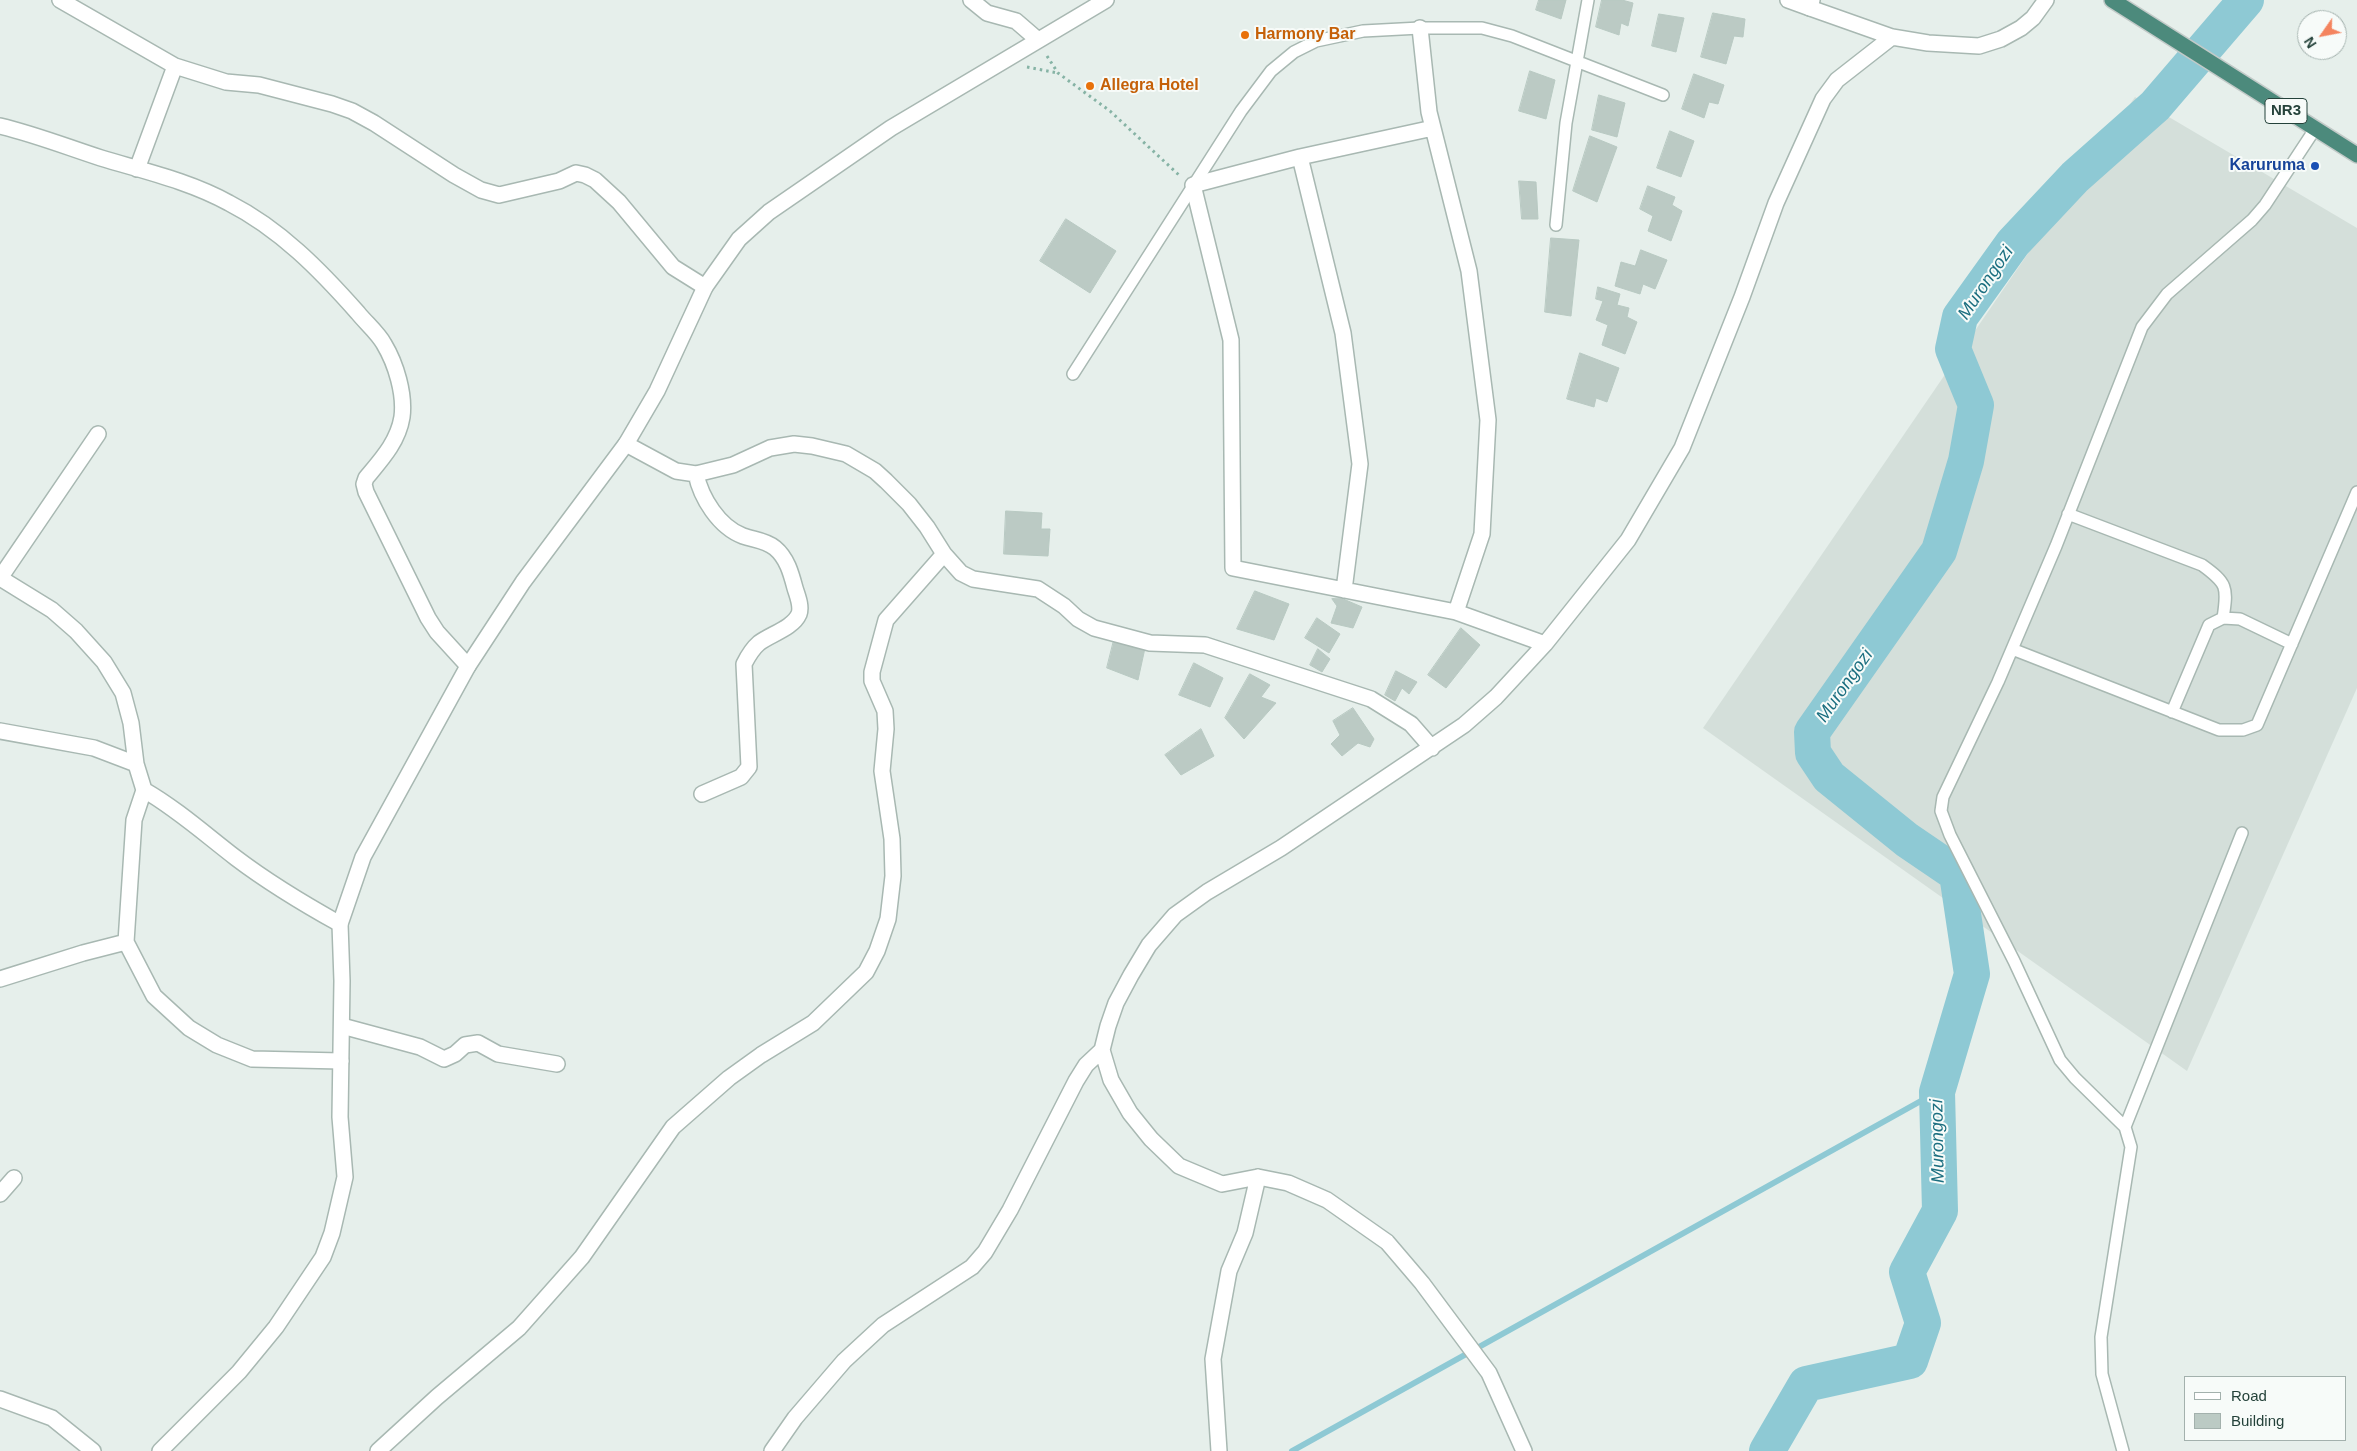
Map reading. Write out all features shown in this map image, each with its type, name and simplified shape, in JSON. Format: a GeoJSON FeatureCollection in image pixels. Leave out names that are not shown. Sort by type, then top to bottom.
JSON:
{"type":"FeatureCollection","features":[{"type":"Feature","properties":{"kind":"highway","name":"NR3"},"geometry":{"type":"LineString","coordinates":[[2112,0],[2174,41],[2357,155]]}},
{"type":"Feature","properties":{"kind":"street"},"geometry":{"type":"LineString","coordinates":[[60,0],[175,66],[226,82],[259,85],[352,111],[481,190],[499,195],[560,182],[576,173],[585,175],[594,180],[619,202],[673,267],[705,287]]}},
{"type":"Feature","properties":{"kind":"street"},"geometry":{"type":"LineString","coordinates":[[971,0],[987,13],[1016,21],[1038,40]]}},
{"type":"Feature","properties":{"kind":"street"},"geometry":{"type":"LineString","coordinates":[[160,1451],[239,1372],[276,1327],[323,1257],[340,1206],[345,1177],[340,1117],[342,1026],[340,924],[355,876],[373,836],[404,785],[468,666],[523,582],[626,444],[657,391],[705,287],[738,239],[769,212],[891,128],[1106,0]]}},
{"type":"Feature","properties":{"kind":"street"},"geometry":{"type":"LineString","coordinates":[[1788,0],[1811,4],[1892,37],[1928,43],[1979,46],[2001,39],[2021,28],[2033,18],[2046,0]]}},
{"type":"Feature","properties":{"kind":"street"},"geometry":{"type":"LineString","coordinates":[[1420,28],[1433,128],[1469,271],[1488,420],[1482,534],[1456,612]]}},
{"type":"Feature","properties":{"kind":"street"},"geometry":{"type":"LineString","coordinates":[[772,1451],[795,1418],[844,1361],[883,1325],[972,1267],[985,1252],[1010,1210],[1076,1081],[1086,1065],[1102,1050],[1116,1003],[1131,975],[1149,945],[1175,914],[1207,892],[1281,848],[1464,725],[1496,697],[1545,644],[1628,540],[1682,448],[1742,297],[1776,203],[1823,99],[1837,80],[1892,37]]}},
{"type":"Feature","properties":{"kind":"street"},"geometry":{"type":"LineString","coordinates":[[137,169],[175,66]]}},
{"type":"Feature","properties":{"kind":"street"},"geometry":{"type":"LineString","coordinates":[[0,126],[40,136],[82,152],[195,187],[230,203],[298,249],[384,344],[395,370],[402,417],[391,447],[366,478],[364,484],[372,505],[428,618],[437,632],[468,666]]}},
{"type":"Feature","properties":{"kind":"street"},"geometry":{"type":"LineString","coordinates":[[1433,128],[1300,156],[1193,185],[1231,340],[1233,568],[1456,612],[1545,644]]}},
{"type":"Feature","properties":{"kind":"street"},"geometry":{"type":"LineString","coordinates":[[1300,156],[1344,333],[1360,464],[1344,590]]}},
{"type":"Feature","properties":{"kind":"street"},"geometry":{"type":"LineString","coordinates":[[98,434],[0,578],[52,610],[76,631],[104,662],[123,693],[136,764],[144,790],[134,820],[126,942],[154,996],[189,1028],[217,1044],[252,1059],[341,1061]]}},
{"type":"Feature","properties":{"kind":"street"},"geometry":{"type":"LineString","coordinates":[[626,444],[676,471],[696,474],[733,464],[770,448],[794,444],[846,454],[875,471],[909,504],[927,527],[944,554],[961,573],[973,580],[1038,589],[1064,606],[1078,619],[1094,628],[1150,643],[1205,644],[1371,699],[1411,724],[1432,748]]}},
{"type":"Feature","properties":{"kind":"street"},"geometry":{"type":"LineString","coordinates":[[696,474],[699,488],[705,500],[726,525],[741,535],[764,541],[774,548],[787,562],[799,601],[800,612],[794,621],[759,643],[750,652],[744,664],[749,767],[741,777],[702,794]]}},
{"type":"Feature","properties":{"kind":"street"},"geometry":{"type":"LineString","coordinates":[[378,1451],[437,1397],[519,1328],[582,1257],[673,1127],[729,1078],[761,1055],[813,1023],[866,972],[878,951],[888,919],[893,876],[892,839],[882,772],[886,729],[885,711],[872,681],[872,672],[886,620],[944,554]]}},
{"type":"Feature","properties":{"kind":"street"},"geometry":{"type":"LineString","coordinates":[[0,731],[94,748],[136,764]]}},
{"type":"Feature","properties":{"kind":"street"},"geometry":{"type":"LineString","coordinates":[[144,790],[287,894],[340,924]]}},
{"type":"Feature","properties":{"kind":"street"},"geometry":{"type":"LineString","coordinates":[[0,979],[83,953],[126,942]]}},
{"type":"Feature","properties":{"kind":"street"},"geometry":{"type":"LineString","coordinates":[[342,1026],[420,1047],[444,1059],[465,1046],[478,1043],[498,1054],[557,1064]]}},
{"type":"Feature","properties":{"kind":"street"},"geometry":{"type":"LineString","coordinates":[[1102,1050],[1111,1080],[1130,1113],[1151,1140],[1179,1166],[1222,1184],[1258,1177],[1288,1183],[1327,1200],[1387,1242],[1422,1283],[1489,1373],[1524,1451]]}},
{"type":"Feature","properties":{"kind":"street"},"geometry":{"type":"LineString","coordinates":[[1218,1451],[1213,1358],[1227,1278],[1245,1233],[1258,1177]]}},
{"type":"Feature","properties":{"kind":"street"},"geometry":{"type":"LineString","coordinates":[[0,1194],[14,1178]]}},
{"type":"Feature","properties":{"kind":"street"},"geometry":{"type":"LineString","coordinates":[[0,1399],[52,1418],[93,1451]]}},
{"type":"Feature","properties":{"kind":"lane"},"geometry":{"type":"LineString","coordinates":[[1556,225],[1566,123],[1588,0]]}},
{"type":"Feature","properties":{"kind":"lane"},"geometry":{"type":"LineString","coordinates":[[1073,374],[1193,185],[1259,87],[1271,71],[1294,52],[1316,41],[1363,31],[1420,28],[1482,28],[1512,36],[1663,95]]}},
{"type":"Feature","properties":{"kind":"lane"},"geometry":{"type":"LineString","coordinates":[[2123,1451],[2102,1374],[2101,1337],[2131,1147],[2125,1128],[2075,1078],[2060,1060],[2014,961],[1950,835],[1941,811],[1943,797],[2012,649],[2142,327],[2167,294],[2252,220],[2265,205],[2315,129]]}},
{"type":"Feature","properties":{"kind":"lane"},"geometry":{"type":"LineString","coordinates":[[2012,649],[2219,730],[2243,730],[2257,725],[2357,492]]}},
{"type":"Feature","properties":{"kind":"lane"},"geometry":{"type":"LineString","coordinates":[[2068,514],[2202,565],[2219,578],[2227,594],[2223,618]]}},
{"type":"Feature","properties":{"kind":"lane"},"geometry":{"type":"LineString","coordinates":[[2172,712],[2209,625],[2223,618],[2240,620],[2292,644]]}},
{"type":"Feature","properties":{"kind":"lane"},"geometry":{"type":"LineString","coordinates":[[2125,1128],[2242,833]]}},
{"type":"Feature","properties":{"kind":"path"},"geometry":{"type":"LineString","coordinates":[[1038,40],[1058,73],[1110,111],[1174,173],[1193,185]]}},
{"type":"Feature","properties":{"kind":"path"},"geometry":{"type":"LineString","coordinates":[[1010,57],[1024,66],[1058,73]]}},
{"type":"Feature","properties":{"kind":"shaded area"},"geometry":{"type":"Polygon","coordinates":[[[2135,97],[2357,228],[2357,688],[2187,1071],[1703,728],[2135,97]]]}},
{"type":"Feature","properties":{"kind":"building"},"geometry":{"type":"Polygon","coordinates":[[[1539,0],[1566,0],[1561,19],[1536,10],[1539,0]]]}},
{"type":"Feature","properties":{"kind":"building"},"geometry":{"type":"Polygon","coordinates":[[[1602,0],[1622,0],[1633,3],[1628,26],[1621,23],[1619,35],[1596,27],[1602,0]]]}},
{"type":"Feature","properties":{"kind":"building"},"geometry":{"type":"Polygon","coordinates":[[[1713,13],[1745,19],[1743,37],[1734,36],[1726,64],[1701,57],[1713,13]]]}},
{"type":"Feature","properties":{"kind":"building"},"geometry":{"type":"Polygon","coordinates":[[[1659,14],[1684,18],[1676,52],[1652,46],[1659,14]]]}},
{"type":"Feature","properties":{"kind":"building"},"geometry":{"type":"Polygon","coordinates":[[[1530,71],[1555,80],[1546,119],[1519,111],[1530,71]]]}},
{"type":"Feature","properties":{"kind":"building"},"geometry":{"type":"Polygon","coordinates":[[[1694,74],[1724,85],[1718,104],[1709,102],[1704,118],[1682,109],[1694,74]]]}},
{"type":"Feature","properties":{"kind":"building"},"geometry":{"type":"Polygon","coordinates":[[[1599,95],[1625,103],[1617,137],[1592,130],[1599,95]]]}},
{"type":"Feature","properties":{"kind":"building"},"geometry":{"type":"Polygon","coordinates":[[[1670,131],[1694,141],[1681,177],[1657,168],[1670,131]]]}},
{"type":"Feature","properties":{"kind":"building"},"geometry":{"type":"Polygon","coordinates":[[[1590,136],[1617,147],[1597,202],[1573,191],[1590,136]]]}},
{"type":"Feature","properties":{"kind":"building"},"geometry":{"type":"Polygon","coordinates":[[[1519,181],[1536,182],[1538,219],[1522,219],[1519,181]]]}},
{"type":"Feature","properties":{"kind":"building"},"geometry":{"type":"Polygon","coordinates":[[[1648,186],[1675,197],[1672,205],[1682,211],[1671,241],[1648,231],[1653,216],[1640,209],[1648,186]]]}},
{"type":"Feature","properties":{"kind":"building"},"geometry":{"type":"Polygon","coordinates":[[[1066,219],[1116,251],[1090,293],[1040,261],[1066,219]]]}},
{"type":"Feature","properties":{"kind":"building"},"geometry":{"type":"Polygon","coordinates":[[[1551,238],[1579,240],[1571,316],[1545,312],[1551,238]]]}},
{"type":"Feature","properties":{"kind":"building"},"geometry":{"type":"Polygon","coordinates":[[[1641,250],[1667,260],[1655,289],[1643,284],[1640,294],[1615,286],[1621,262],[1635,266],[1641,250]]]}},
{"type":"Feature","properties":{"kind":"building"},"geometry":{"type":"Polygon","coordinates":[[[1598,287],[1620,294],[1617,305],[1629,308],[1627,317],[1637,322],[1625,354],[1602,345],[1608,325],[1596,320],[1603,301],[1596,299],[1598,287]]]}},
{"type":"Feature","properties":{"kind":"building"},"geometry":{"type":"Polygon","coordinates":[[[1580,353],[1619,368],[1607,402],[1596,398],[1594,407],[1567,399],[1580,353]]]}},
{"type":"Feature","properties":{"kind":"building"},"geometry":{"type":"Polygon","coordinates":[[[1006,511],[1042,513],[1041,529],[1050,529],[1048,556],[1004,554],[1006,511]]]}},
{"type":"Feature","properties":{"kind":"building"},"geometry":{"type":"Polygon","coordinates":[[[1255,591],[1289,604],[1274,640],[1237,629],[1255,591]]]}},
{"type":"Feature","properties":{"kind":"building"},"geometry":{"type":"Polygon","coordinates":[[[1341,598],[1362,607],[1353,628],[1331,623],[1337,606],[1332,599],[1341,598]]]}},
{"type":"Feature","properties":{"kind":"building"},"geometry":{"type":"Polygon","coordinates":[[[1317,618],[1340,634],[1329,653],[1305,638],[1317,618]]]}},
{"type":"Feature","properties":{"kind":"building"},"geometry":{"type":"Polygon","coordinates":[[[1461,628],[1480,645],[1446,688],[1428,675],[1461,628]]]}},
{"type":"Feature","properties":{"kind":"building"},"geometry":{"type":"Polygon","coordinates":[[[1114,640],[1145,648],[1138,680],[1107,668],[1114,640]]]}},
{"type":"Feature","properties":{"kind":"building"},"geometry":{"type":"Polygon","coordinates":[[[1318,649],[1330,659],[1322,672],[1310,665],[1318,649]]]}},
{"type":"Feature","properties":{"kind":"building"},"geometry":{"type":"Polygon","coordinates":[[[1194,663],[1223,678],[1210,707],[1179,695],[1194,663]]]}},
{"type":"Feature","properties":{"kind":"building"},"geometry":{"type":"Polygon","coordinates":[[[1396,671],[1417,682],[1409,694],[1402,688],[1395,701],[1385,695],[1396,671]]]}},
{"type":"Feature","properties":{"kind":"building"},"geometry":{"type":"Polygon","coordinates":[[[1250,674],[1270,685],[1261,697],[1276,703],[1244,739],[1225,718],[1250,674]]]}},
{"type":"Feature","properties":{"kind":"building"},"geometry":{"type":"Polygon","coordinates":[[[1353,708],[1374,739],[1370,747],[1358,743],[1342,756],[1331,744],[1340,735],[1333,721],[1353,708]]]}},
{"type":"Feature","properties":{"kind":"building"},"geometry":{"type":"Polygon","coordinates":[[[1201,729],[1214,756],[1181,775],[1165,755],[1201,729]]]}},
{"type":"Feature","properties":{"kind":"waterway","name":"Murongozi"},"geometry":{"type":"LineString","coordinates":[[1767,1451],[1806,1384],[1910,1361],[1923,1323],[1907,1272],[1940,1211],[1937,1092],[1972,974],[1957,874],[1907,840],[1829,777],[1813,753],[1812,732],[1939,551],[1966,461],[1976,405],[1953,349],[1960,317],[2013,243],[2075,177],[2155,106],[2246,0]]}},
{"type":"Feature","properties":{"kind":"waterway"},"geometry":{"type":"LineString","coordinates":[[1292,1451],[1937,1092]]}},
{"type":"Feature","properties":{"kind":"place","name":"Harmony Bar"},"geometry":{"type":"Point","coordinates":[1245,35]}},
{"type":"Feature","properties":{"kind":"place","name":"Allegra Hotel"},"geometry":{"type":"Point","coordinates":[1090,86]}},
{"type":"Feature","properties":{"kind":"place","name":"Karuruma"},"geometry":{"type":"Point","coordinates":[2315,166]}}]}
